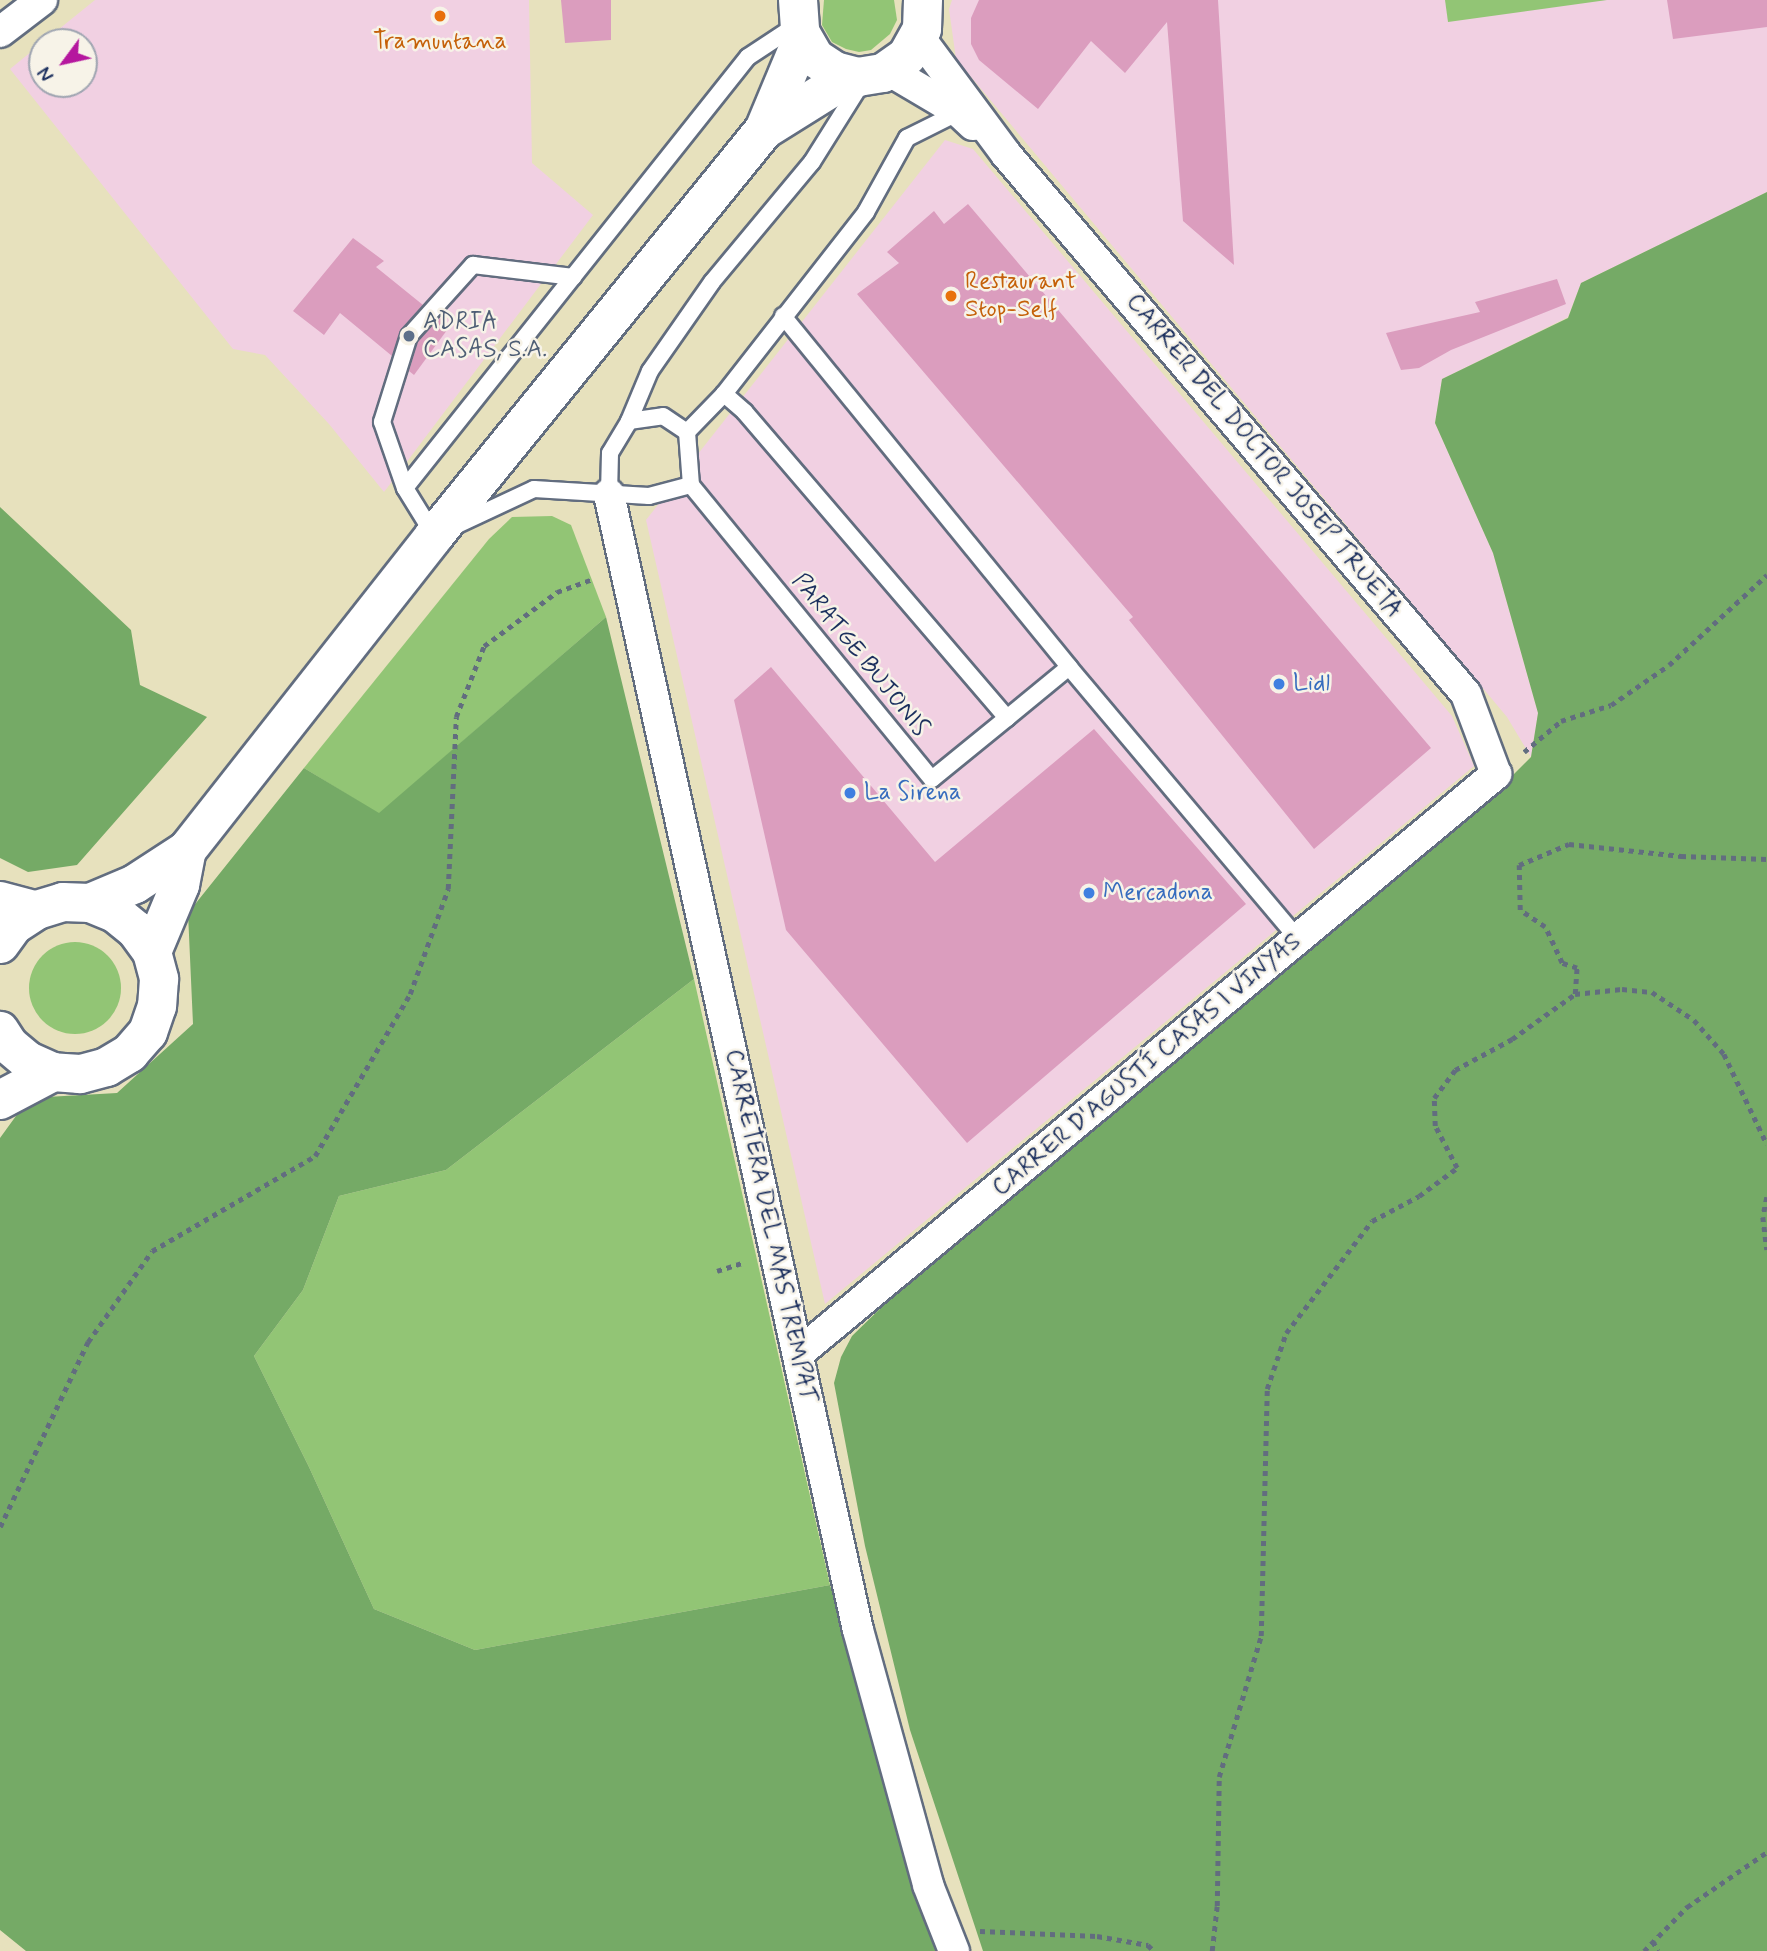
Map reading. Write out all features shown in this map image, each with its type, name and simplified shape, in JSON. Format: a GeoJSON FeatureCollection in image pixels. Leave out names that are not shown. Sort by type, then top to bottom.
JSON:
{"type":"FeatureCollection","features":[{"type":"Feature","properties":{"kind":"main road"},"geometry":{"type":"LineString","coordinates":[[764,130],[868,74],[907,57],[919,37],[924,20],[923,0]]}},
{"type":"Feature","properties":{"kind":"main road"},"geometry":{"type":"LineString","coordinates":[[799,21],[822,63],[868,74]]}},
{"type":"Feature","properties":{"kind":"main road"},"geometry":{"type":"LineString","coordinates":[[90,903],[135,884],[187,850],[434,536],[764,130],[799,21]]}},
{"type":"Feature","properties":{"kind":"main road"},"geometry":{"type":"LineString","coordinates":[[152,952],[180,885],[187,850]]}},
{"type":"Feature","properties":{"kind":"main road"},"geometry":{"type":"LineString","coordinates":[[0,944],[14,925],[37,910],[63,902],[90,903],[115,913],[136,930],[152,952],[159,979],[158,1006],[148,1032],[130,1053],[107,1067],[80,1074],[53,1072],[28,1061],[9,1045],[0,1031]]}},
{"type":"Feature","properties":{"kind":"main road"},"geometry":{"type":"LineString","coordinates":[[0,1100],[53,1072]]}},
{"type":"Feature","properties":{"kind":"street"},"geometry":{"type":"LineString","coordinates":[[0,32],[42,0]]}},
{"type":"Feature","properties":{"kind":"street","name":"CARRER DEL DOCTOR JOSEP TRUETA"},"geometry":{"type":"LineString","coordinates":[[919,37],[1006,154],[1466,694],[1496,774]]}},
{"type":"Feature","properties":{"kind":"street","name":"CARRER DEL DOCTOR JOSEP TRUETA"},"geometry":{"type":"LineString","coordinates":[[868,74],[959,112],[1006,154]]}},
{"type":"Feature","properties":{"kind":"street","name":"CARRETERA DEL MAS TREMPAT"},"geometry":{"type":"LineString","coordinates":[[609,495],[858,1630],[928,1885],[950,1942]]}},
{"type":"Feature","properties":{"kind":"street","name":"CARRER D'AGUSTÍ CASAS I VINYAS"},"geometry":{"type":"LineString","coordinates":[[798,1354],[1496,774]]}},
{"type":"Feature","properties":{"kind":"street"},"geometry":{"type":"LineString","coordinates":[[0,900],[37,910]]}},
{"type":"Feature","properties":{"kind":"lane"},"geometry":{"type":"LineString","coordinates":[[405,488],[748,57],[799,21]]}},
{"type":"Feature","properties":{"kind":"lane"},"geometry":{"type":"LineString","coordinates":[[609,495],[610,453],[629,421],[650,372],[712,282],[812,162],[868,74]]}},
{"type":"Feature","properties":{"kind":"lane"},"geometry":{"type":"LineString","coordinates":[[573,277],[473,265],[409,336],[382,422],[405,488],[434,536],[534,489],[649,496],[691,485],[687,432],[724,394],[866,212],[907,138],[959,112]]}},
{"type":"Feature","properties":{"kind":"lane"},"geometry":{"type":"LineString","coordinates":[[783,316],[1069,667],[1298,940]]}},
{"type":"Feature","properties":{"kind":"lane"},"geometry":{"type":"LineString","coordinates":[[724,394],[745,412],[1007,718]]}},
{"type":"Feature","properties":{"kind":"lane"},"geometry":{"type":"LineString","coordinates":[[629,421],[663,416],[687,432]]}},
{"type":"Feature","properties":{"kind":"lane","name":"PARATGE BUJONIS"},"geometry":{"type":"LineString","coordinates":[[691,485],[932,779],[1069,667]]}},
{"type":"Feature","properties":{"kind":"path"},"geometry":{"type":"LineString","coordinates":[[0,1527],[88,1342],[152,1251],[316,1156],[410,994],[449,889],[456,717],[484,646],[557,592],[625,567]]}},
{"type":"Feature","properties":{"kind":"path"},"geometry":{"type":"LineString","coordinates":[[1496,774],[1561,722],[1611,705],[1669,665],[1767,575]]}},
{"type":"Feature","properties":{"kind":"path"},"geometry":{"type":"LineString","coordinates":[[1575,994],[1577,968],[1562,963],[1545,928],[1520,910],[1519,865],[1569,844],[1681,856],[1767,859]]}},
{"type":"Feature","properties":{"kind":"path"},"geometry":{"type":"LineString","coordinates":[[1212,1951],[1217,1906],[1219,1777],[1261,1636],[1267,1389],[1286,1333],[1372,1221],[1419,1196],[1457,1168],[1435,1126],[1434,1098],[1455,1070],[1512,1039],[1575,994],[1622,989],[1652,992],[1694,1020],[1724,1054],[1767,1144]]}},
{"type":"Feature","properties":{"kind":"path"},"geometry":{"type":"LineString","coordinates":[[1767,1197],[1763,1217],[1767,1250]]}},
{"type":"Feature","properties":{"kind":"path"},"geometry":{"type":"LineString","coordinates":[[1644,1951],[1688,1907],[1767,1852]]}},
{"type":"Feature","properties":{"kind":"path"},"geometry":{"type":"LineString","coordinates":[[950,1942],[996,1930],[1037,1935],[1097,1936],[1148,1945],[1154,1951]]}},
{"type":"Feature","properties":{"kind":"path"},"geometry":{"type":"LineString","coordinates":[[1653,1941],[1658,1951]]}},
{"type":"Feature","properties":{"kind":"shaded area"},"geometry":{"type":"Polygon","coordinates":[[[95,0],[529,0],[532,163],[593,215],[384,492],[329,424],[265,355],[233,349],[33,98],[98,98],[98,28],[60,28],[95,0]]]}},
{"type":"Feature","properties":{"kind":"shaded area"},"geometry":{"type":"Polygon","coordinates":[[[952,0],[1767,0],[1767,192],[1581,283],[1568,317],[1442,379],[1435,423],[1493,553],[1538,713],[1531,757],[1507,717],[956,59],[949,9],[952,0]]]}},
{"type":"Feature","properties":{"kind":"shaded area"},"geometry":{"type":"Polygon","coordinates":[[[28,54],[28,92],[10,69],[28,54]]]}},
{"type":"Feature","properties":{"kind":"shaded area"},"geometry":{"type":"Polygon","coordinates":[[[945,140],[973,149],[1452,716],[1474,766],[825,1304],[646,520],[945,140]]]}},
{"type":"Feature","properties":{"kind":"green space"},"geometry":{"type":"Polygon","coordinates":[[[824,0],[894,0],[897,20],[890,34],[871,50],[859,52],[846,49],[832,42],[822,25],[824,0]]]}},
{"type":"Feature","properties":{"kind":"green space"},"geometry":{"type":"Polygon","coordinates":[[[1445,0],[1607,0],[1448,22],[1445,0]]]}},
{"type":"Feature","properties":{"kind":"green space"},"geometry":{"type":"Polygon","coordinates":[[[1767,192],[1767,1951],[983,1951],[910,1730],[865,1546],[834,1383],[841,1357],[852,1336],[891,1298],[1504,784],[1531,757],[1538,713],[1493,553],[1435,423],[1442,379],[1568,318],[1581,283],[1767,192]]]}},
{"type":"Feature","properties":{"kind":"green space"},"geometry":{"type":"Polygon","coordinates":[[[0,507],[131,630],[140,685],[207,717],[77,865],[28,872],[0,858],[0,507]]]}},
{"type":"Feature","properties":{"kind":"green space"},"geometry":{"type":"Polygon","coordinates":[[[552,516],[571,525],[606,617],[379,814],[304,768],[489,539],[512,517],[552,516]]]}},
{"type":"Feature","properties":{"kind":"green space"},"geometry":{"type":"Polygon","coordinates":[[[606,617],[694,979],[446,1170],[339,1196],[303,1290],[254,1356],[309,1467],[374,1609],[475,1650],[830,1585],[944,1951],[26,1951],[0,1930],[0,1138],[29,1098],[117,1093],[193,1024],[188,913],[304,768],[379,813],[606,617]]]}},
{"type":"Feature","properties":{"kind":"green space"},"geometry":{"type":"Polygon","coordinates":[[[75,942],[93,945],[108,955],[118,970],[121,988],[118,1006],[108,1021],[93,1031],[75,1034],[57,1031],[42,1021],[32,1006],[29,988],[32,970],[42,955],[57,945],[75,942]]]}},
{"type":"Feature","properties":{"kind":"green space"},"geometry":{"type":"Polygon","coordinates":[[[694,979],[830,1585],[475,1650],[374,1609],[309,1467],[254,1356],[303,1290],[339,1196],[446,1170],[694,979]]]}},
{"type":"Feature","properties":{"kind":"building"},"geometry":{"type":"Polygon","coordinates":[[[561,0],[611,0],[611,40],[565,43],[561,0]]]}},
{"type":"Feature","properties":{"kind":"building"},"geometry":{"type":"Polygon","coordinates":[[[979,0],[1218,0],[1234,265],[1183,221],[1167,22],[1125,73],[1091,41],[1038,109],[979,60],[971,44],[971,18],[979,0]]]}},
{"type":"Feature","properties":{"kind":"building"},"geometry":{"type":"Polygon","coordinates":[[[1667,0],[1767,0],[1767,27],[1673,39],[1667,0]]]}},
{"type":"Feature","properties":{"kind":"building"},"geometry":{"type":"Polygon","coordinates":[[[968,204],[1431,748],[1314,849],[1129,620],[1133,617],[857,294],[899,263],[887,252],[934,211],[944,224],[968,204]]]}},
{"type":"Feature","properties":{"kind":"building"},"geometry":{"type":"Polygon","coordinates":[[[353,238],[384,261],[376,267],[423,305],[401,329],[392,356],[340,313],[324,335],[293,311],[353,238]]]}},
{"type":"Feature","properties":{"kind":"building"},"geometry":{"type":"Polygon","coordinates":[[[1557,279],[1566,304],[1451,350],[1419,368],[1401,370],[1386,333],[1480,312],[1475,302],[1557,279]]]}},
{"type":"Feature","properties":{"kind":"building"},"geometry":{"type":"Polygon","coordinates":[[[440,318],[450,326],[414,375],[409,371],[418,341],[440,318]]]}},
{"type":"Feature","properties":{"kind":"building"},"geometry":{"type":"Polygon","coordinates":[[[771,667],[935,862],[1094,729],[1246,904],[967,1143],[786,930],[734,700],[771,667]]]}},
{"type":"Feature","properties":{"kind":"place","name":"Tramuntana"},"geometry":{"type":"Point","coordinates":[440,16]}},
{"type":"Feature","properties":{"kind":"place","name":"Restaurant Stop-Self"},"geometry":{"type":"Point","coordinates":[951,296]}},
{"type":"Feature","properties":{"kind":"place","name":"ADRIA CASAS, S.A."},"geometry":{"type":"Point","coordinates":[409,336]}},
{"type":"Feature","properties":{"kind":"place","name":"Lidl"},"geometry":{"type":"Point","coordinates":[1279,684]}},
{"type":"Feature","properties":{"kind":"place","name":"La Sirena"},"geometry":{"type":"Point","coordinates":[850,793]}},
{"type":"Feature","properties":{"kind":"place","name":"Mercadona"},"geometry":{"type":"Point","coordinates":[1089,893]}}]}
